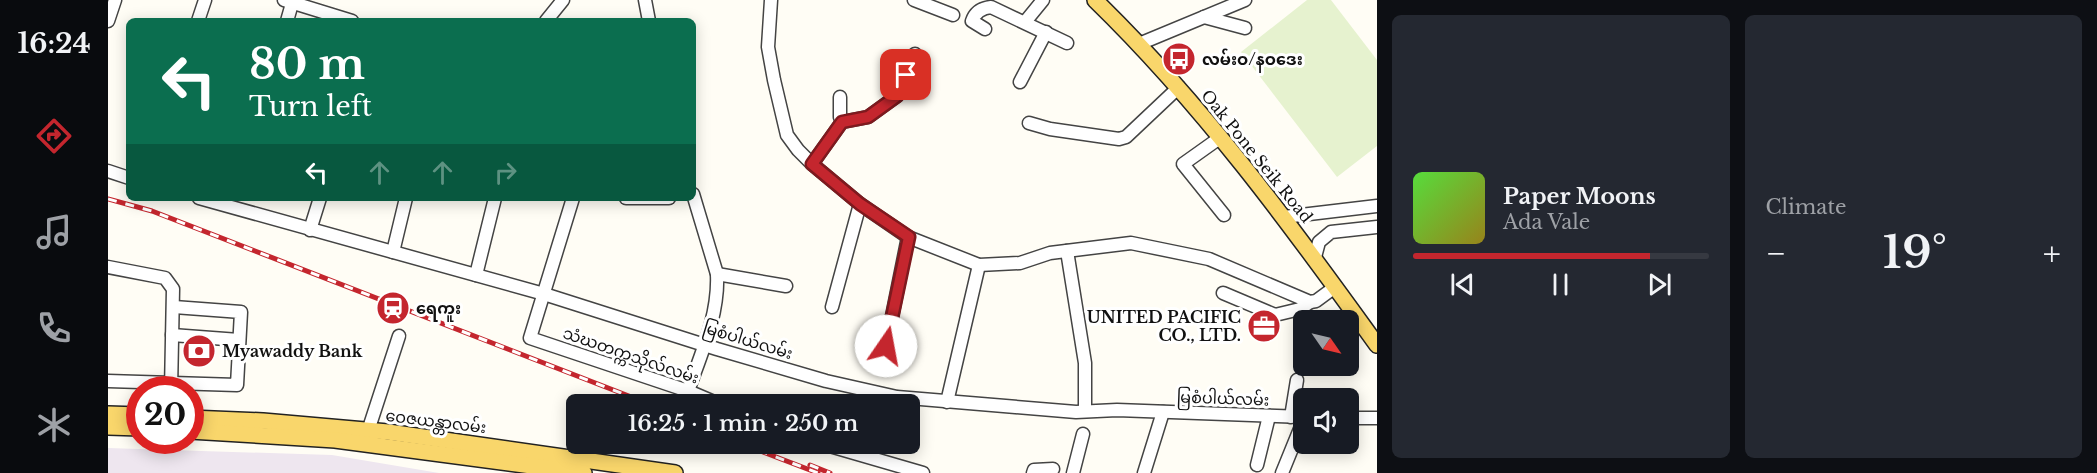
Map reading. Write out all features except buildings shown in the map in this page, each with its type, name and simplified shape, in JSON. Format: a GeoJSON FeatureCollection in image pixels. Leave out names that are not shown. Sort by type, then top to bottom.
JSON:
{"type":"FeatureCollection","features":[{"type":"Feature","properties":{"kind":"main road","name":"Oak Pone Seik Road"},"geometry":{"type":"LineString","coordinates":[[1095,0],[1179,87],[1221,137],[1315,257],[1377,345]]}},
{"type":"Feature","properties":{"kind":"main road"},"geometry":{"type":"LineString","coordinates":[[108,414],[126,415]]}},
{"type":"Feature","properties":{"kind":"main road","name":"ဝေဇယန္တာလမ်း"},"geometry":{"type":"LineString","coordinates":[[204,419],[263,421],[368,431],[675,473]]}},
{"type":"Feature","properties":{"kind":"main road"},"geometry":{"type":"LineString","coordinates":[[108,427],[126,428]]}},
{"type":"Feature","properties":{"kind":"main road","name":"ဝေဇယန္တာလမ်း"},"geometry":{"type":"LineString","coordinates":[[204,432],[335,440],[584,473]]}},
{"type":"Feature","properties":{"kind":"street"},"geometry":{"type":"LineString","coordinates":[[108,21],[115,0]]}},
{"type":"Feature","properties":{"kind":"street"},"geometry":{"type":"LineString","coordinates":[[199,18],[205,0]]}},
{"type":"Feature","properties":{"kind":"street"},"geometry":{"type":"LineString","coordinates":[[548,18],[563,0]]}},
{"type":"Feature","properties":{"kind":"street"},"geometry":{"type":"LineString","coordinates":[[645,0],[648,18]]}},
{"type":"Feature","properties":{"kind":"street"},"geometry":{"type":"LineString","coordinates":[[771,0],[768,47],[787,135],[812,164],[860,204],[909,237],[979,265],[1020,263],[1050,253],[1131,243],[1209,259],[1310,302]]}},
{"type":"Feature","properties":{"kind":"street"},"geometry":{"type":"LineString","coordinates":[[914,0],[953,15]]}},
{"type":"Feature","properties":{"kind":"street"},"geometry":{"type":"LineString","coordinates":[[1025,22],[1043,0]]}},
{"type":"Feature","properties":{"kind":"street"},"geometry":{"type":"LineString","coordinates":[[1139,44],[1245,0]]}},
{"type":"Feature","properties":{"kind":"street"},"geometry":{"type":"LineString","coordinates":[[287,18],[290,1],[343,18]]}},
{"type":"Feature","properties":{"kind":"street"},"geometry":{"type":"LineString","coordinates":[[985,29],[972,21],[974,16],[984,8],[991,7],[1067,43]]}},
{"type":"Feature","properties":{"kind":"street"},"geometry":{"type":"LineString","coordinates":[[1204,17],[1245,28]]}},
{"type":"Feature","properties":{"kind":"street"},"geometry":{"type":"LineString","coordinates":[[1020,82],[1046,32]]}},
{"type":"Feature","properties":{"kind":"street"},"geometry":{"type":"LineString","coordinates":[[812,164],[842,122],[868,117],[897,96],[915,54]]}},
{"type":"Feature","properties":{"kind":"street"},"geometry":{"type":"LineString","coordinates":[[1029,123],[1050,129],[1119,139],[1126,137],[1179,87]]}},
{"type":"Feature","properties":{"kind":"street"},"geometry":{"type":"LineString","coordinates":[[840,97],[842,122]]}},
{"type":"Feature","properties":{"kind":"street"},"geometry":{"type":"LineString","coordinates":[[1221,137],[1183,164],[1224,215]]}},
{"type":"Feature","properties":{"kind":"street"},"geometry":{"type":"LineString","coordinates":[[108,171],[126,177]]}},
{"type":"Feature","properties":{"kind":"street"},"geometry":{"type":"LineString","coordinates":[[310,230],[319,201]]}},
{"type":"Feature","properties":{"kind":"street"},"geometry":{"type":"LineString","coordinates":[[393,252],[405,201]]}},
{"type":"Feature","properties":{"kind":"street"},"geometry":{"type":"LineString","coordinates":[[476,274],[494,201]]}},
{"type":"Feature","properties":{"kind":"street"},"geometry":{"type":"LineString","coordinates":[[544,294],[572,201]]}},
{"type":"Feature","properties":{"kind":"street"},"geometry":{"type":"LineString","coordinates":[[688,391],[715,308],[718,288],[717,274],[695,201]]}},
{"type":"Feature","properties":{"kind":"street","name":"မြစံပါယ်လမ်း"},"geometry":{"type":"LineString","coordinates":[[229,202],[310,230],[476,274],[826,381],[897,397],[1085,411],[1117,410],[1293,418]]}},
{"type":"Feature","properties":{"kind":"street"},"geometry":{"type":"LineString","coordinates":[[832,307],[860,204]]}},
{"type":"Feature","properties":{"kind":"street"},"geometry":{"type":"LineString","coordinates":[[1284,217],[1377,206]]}},
{"type":"Feature","properties":{"kind":"street"},"geometry":{"type":"LineString","coordinates":[[1315,257],[1319,242],[1331,232],[1377,227]]}},
{"type":"Feature","properties":{"kind":"street"},"geometry":{"type":"LineString","coordinates":[[886,346],[909,237]]}},
{"type":"Feature","properties":{"kind":"street"},"geometry":{"type":"LineString","coordinates":[[1067,251],[1085,363],[1085,411]]}},
{"type":"Feature","properties":{"kind":"street"},"geometry":{"type":"LineString","coordinates":[[947,402],[979,265]]}},
{"type":"Feature","properties":{"kind":"street"},"geometry":{"type":"LineString","coordinates":[[108,267],[165,278],[173,289],[171,376]]}},
{"type":"Feature","properties":{"kind":"street"},"geometry":{"type":"LineString","coordinates":[[717,274],[786,286]]}},
{"type":"Feature","properties":{"kind":"street"},"geometry":{"type":"LineString","coordinates":[[1223,292],[1275,315],[1300,309],[1316,301],[1335,286]]}},
{"type":"Feature","properties":{"kind":"street","name":"သံဃတက္ကသိုလ်လမ်း"},"geometry":{"type":"LineString","coordinates":[[544,294],[530,338],[695,394]]}},
{"type":"Feature","properties":{"kind":"street"},"geometry":{"type":"LineString","coordinates":[[174,306],[241,312],[237,385],[204,386]]}},
{"type":"Feature","properties":{"kind":"street"},"geometry":{"type":"LineString","coordinates":[[172,335],[239,340]]}},
{"type":"Feature","properties":{"kind":"street"},"geometry":{"type":"LineString","coordinates":[[368,431],[399,336]]}},
{"type":"Feature","properties":{"kind":"street"},"geometry":{"type":"LineString","coordinates":[[1297,380],[1297,388]]}},
{"type":"Feature","properties":{"kind":"street"},"geometry":{"type":"LineString","coordinates":[[108,381],[126,383]]}},
{"type":"Feature","properties":{"kind":"street"},"geometry":{"type":"LineString","coordinates":[[1144,473],[1163,412]]}},
{"type":"Feature","properties":{"kind":"street"},"geometry":{"type":"LineString","coordinates":[[1257,465],[1269,416]]}},
{"type":"Feature","properties":{"kind":"street"},"geometry":{"type":"LineString","coordinates":[[1359,417],[1377,418]]}},
{"type":"Feature","properties":{"kind":"street"},"geometry":{"type":"LineString","coordinates":[[1073,473],[1083,434]]}},
{"type":"Feature","properties":{"kind":"street"},"geometry":{"type":"LineString","coordinates":[[1282,473],[1293,437]]}},
{"type":"Feature","properties":{"kind":"street"},"geometry":{"type":"LineString","coordinates":[[858,454],[924,473]]}},
{"type":"Feature","properties":{"kind":"street"},"geometry":{"type":"LineString","coordinates":[[1033,473],[1034,470],[1053,469]]}},
{"type":"Feature","properties":{"kind":"shaded area"},"geometry":{"type":"Polygon","coordinates":[[[108,448],[126,449],[126,454],[204,454],[204,451],[332,455],[439,473],[108,473],[108,448]]]}},
{"type":"Feature","properties":{"kind":"green space"},"geometry":{"type":"Polygon","coordinates":[[[1307,0],[1331,0],[1377,60],[1377,146],[1337,177],[1241,52],[1307,0]]]}},
{"type":"Feature","properties":{"kind":"railway"},"geometry":{"type":"LineString","coordinates":[[108,199],[152,211],[624,394]]}},
{"type":"Feature","properties":{"kind":"railway"},"geometry":{"type":"LineString","coordinates":[[768,454],[818,473]]}},
{"type":"Feature","properties":{"kind":"railway"},"geometry":{"type":"LineString","coordinates":[[810,465],[830,473]]}},
{"type":"Feature","properties":{"kind":"place","name":"လမ်းဝ/နဝဒေး"},"geometry":{"type":"Point","coordinates":[1179,59]}},
{"type":"Feature","properties":{"kind":"place","name":"ရေကူး"},"geometry":{"type":"Point","coordinates":[393,308]}},
{"type":"Feature","properties":{"kind":"place","name":"UNITED PACIFIC CO., LTD."},"geometry":{"type":"Point","coordinates":[1264,326]}},
{"type":"Feature","properties":{"kind":"place","name":"Myawaddy Bank"},"geometry":{"type":"Point","coordinates":[199,351]}},
{"type":"Feature","properties":{"kind":"route"},"geometry":{"type":"LineString","coordinates":[[886,346],[909,237],[860,204],[812,164],[842,122],[868,117],[897,96],[906,75]]}}]}
